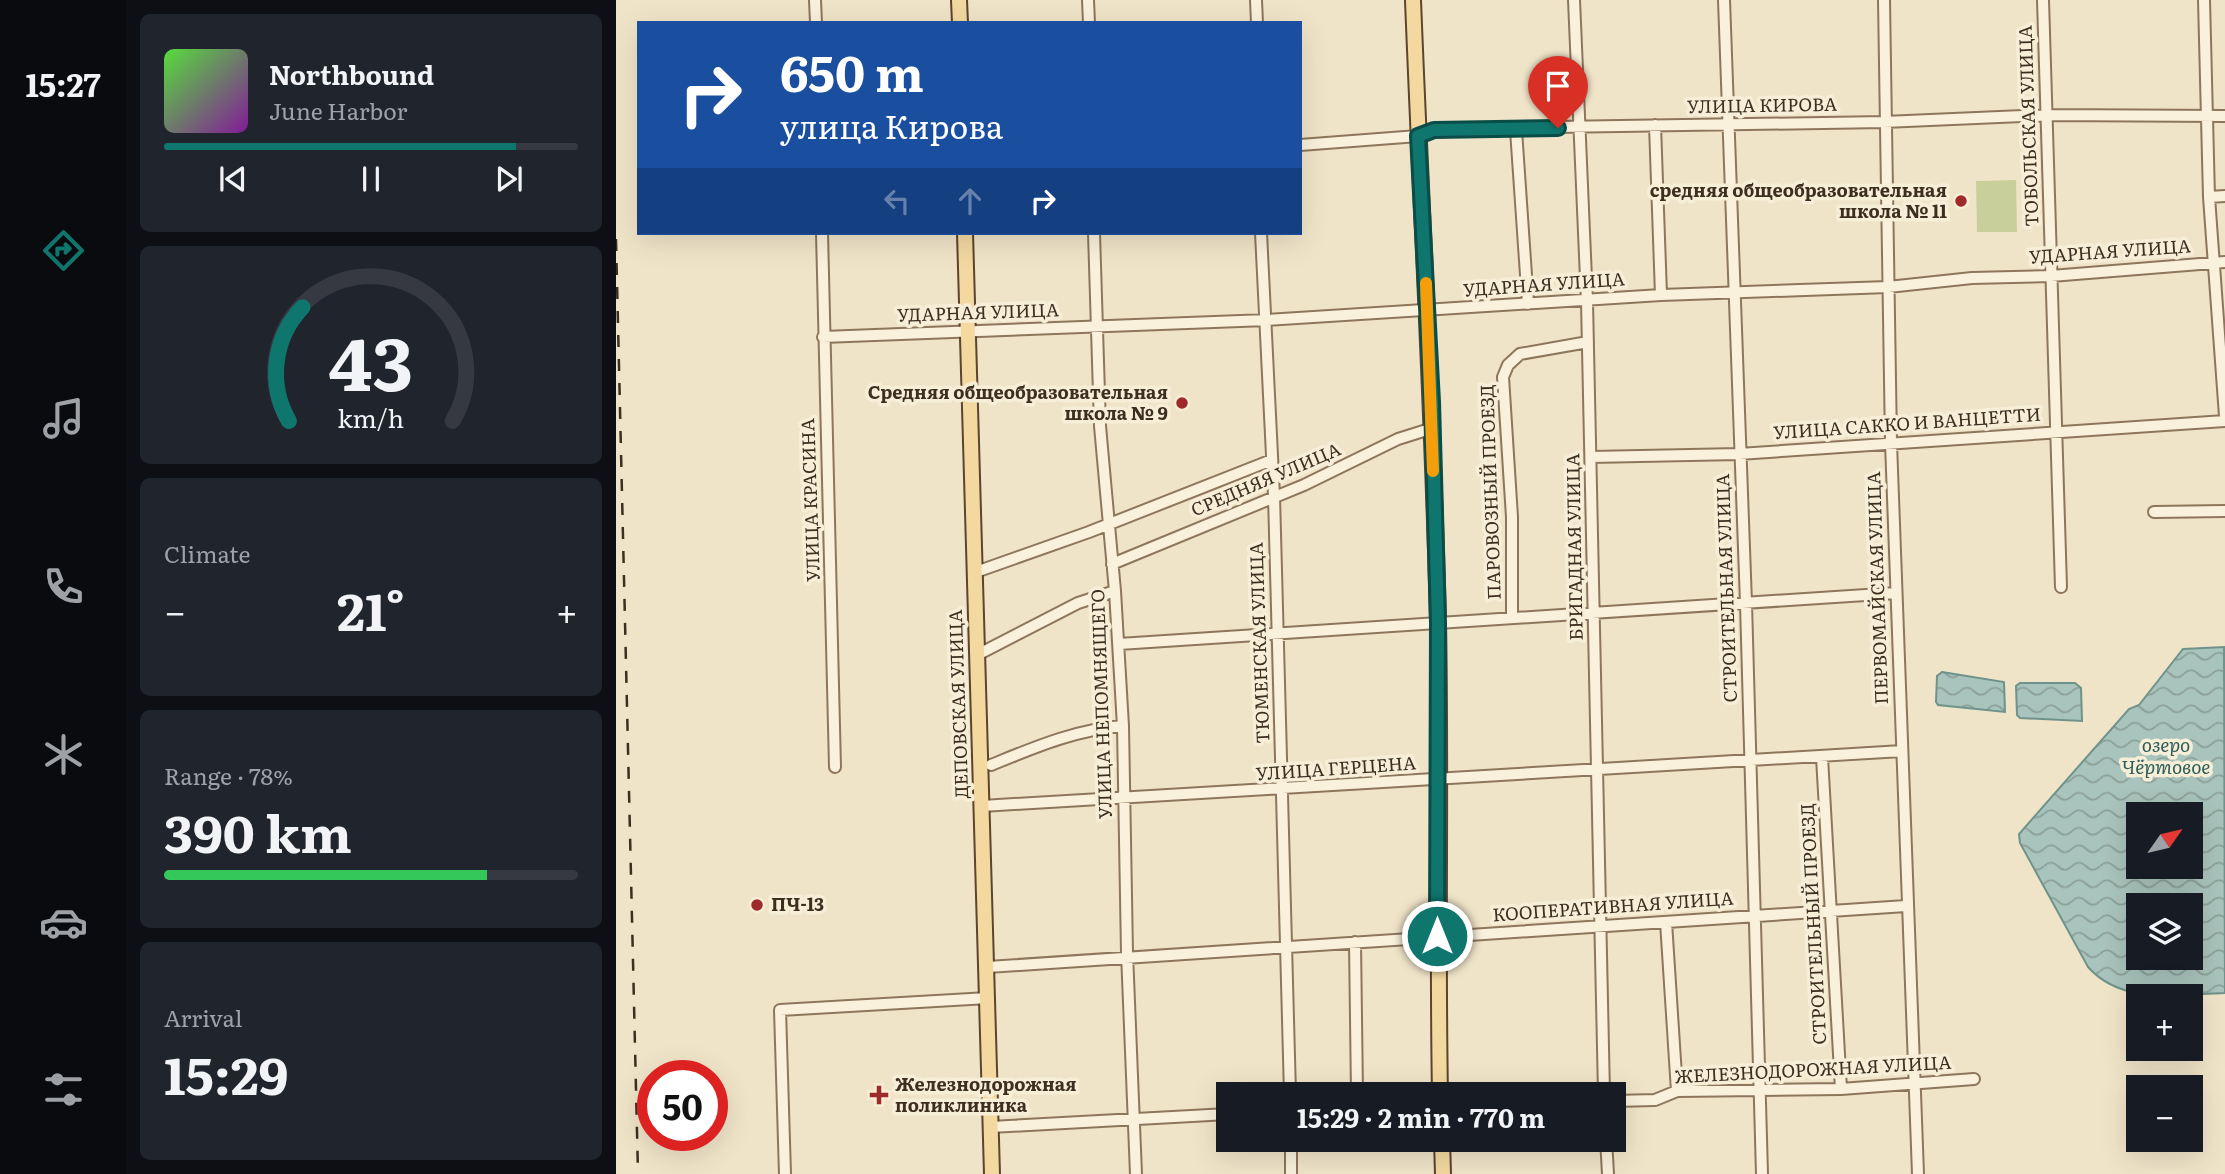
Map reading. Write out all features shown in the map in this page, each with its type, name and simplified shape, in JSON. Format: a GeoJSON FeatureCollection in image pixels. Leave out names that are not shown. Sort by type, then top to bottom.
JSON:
{"type":"FeatureCollection","features":[{"type":"Feature","properties":{"kind":"main road"},"geometry":{"type":"LineString","coordinates":[[959,0],[960,21]]}},
{"type":"Feature","properties":{"kind":"main road"},"geometry":{"type":"LineString","coordinates":[[1413,0],[1433,428],[1438,623],[1437,936],[1440,1082]]}},
{"type":"Feature","properties":{"kind":"main road","name":"ДЕПОВСКАЯ УЛИЦА"},"geometry":{"type":"LineString","coordinates":[[965,235],[992,1174]]}},
{"type":"Feature","properties":{"kind":"main road"},"geometry":{"type":"LineString","coordinates":[[1442,1152],[1443,1174]]}},
{"type":"Feature","properties":{"kind":"street"},"geometry":{"type":"LineString","coordinates":[[815,0],[816,21]]}},
{"type":"Feature","properties":{"kind":"street"},"geometry":{"type":"LineString","coordinates":[[1088,0],[1089,21]]}},
{"type":"Feature","properties":{"kind":"street"},"geometry":{"type":"LineString","coordinates":[[1256,0],[1257,21]]}},
{"type":"Feature","properties":{"kind":"street","name":"БРИГАДНАЯ УЛИЦА"},"geometry":{"type":"LineString","coordinates":[[1574,0],[1587,302],[1594,614],[1594,768],[1604,1082]]}},
{"type":"Feature","properties":{"kind":"street","name":"СТРОИТЕЛЬНАЯ УЛИЦА"},"geometry":{"type":"LineString","coordinates":[[1724,0],[1746,603],[1752,915],[1762,1174]]}},
{"type":"Feature","properties":{"kind":"street","name":"ПЕРВОМАЙСКАЯ УЛИЦА"},"geometry":{"type":"LineString","coordinates":[[1884,0],[1891,443],[1918,1174]]}},
{"type":"Feature","properties":{"kind":"street","name":"ТОБОЛЬСКАЯ УЛИЦА"},"geometry":{"type":"LineString","coordinates":[[2043,0],[2061,587]]}},
{"type":"Feature","properties":{"kind":"street"},"geometry":{"type":"LineString","coordinates":[[2204,0],[2208,197],[2219,262],[2225,419]]}},
{"type":"Feature","properties":{"kind":"street","name":"УЛИЦА КИРОВА"},"geometry":{"type":"LineString","coordinates":[[1302,145],[1418,136],[1434,130],[1884,122],[2047,115],[2225,116]]}},
{"type":"Feature","properties":{"kind":"street"},"geometry":{"type":"LineString","coordinates":[[1655,125],[1661,295]]}},
{"type":"Feature","properties":{"kind":"street"},"geometry":{"type":"LineString","coordinates":[[1516,130],[1528,304]]}},
{"type":"Feature","properties":{"kind":"street"},"geometry":{"type":"LineString","coordinates":[[2208,197],[2225,196]]}},
{"type":"Feature","properties":{"kind":"street","name":"УЛИЦА КРАСИНА"},"geometry":{"type":"LineString","coordinates":[[822,235],[835,767]]}},
{"type":"Feature","properties":{"kind":"street","name":"УЛИЦА НЕПОМНЯЩЕГО"},"geometry":{"type":"LineString","coordinates":[[1094,235],[1095,326],[1123,726],[1127,958],[1136,1118],[1136,1174]]}},
{"type":"Feature","properties":{"kind":"street","name":"ТЮМЕНСКАЯ УЛИЦА"},"geometry":{"type":"LineString","coordinates":[[1261,235],[1274,496],[1290,1082]]}},
{"type":"Feature","properties":{"kind":"street","name":"УДАРНАЯ УЛИЦА"},"geometry":{"type":"LineString","coordinates":[[823,337],[1267,320],[1587,302],[1661,295],[1888,287],[1972,278],[2051,276],[2219,262]]}},
{"type":"Feature","properties":{"kind":"street","name":"ПАРОВОЗНЫЙ ПРОЕЗД"},"geometry":{"type":"LineString","coordinates":[[1513,618],[1512,517],[1503,377],[1508,365],[1520,354],[1588,342]]}},
{"type":"Feature","properties":{"kind":"street","name":"УЛИЦА САККО И ВАНЦЕТТИ"},"geometry":{"type":"LineString","coordinates":[[1591,457],[1740,454],[2225,419]]}},
{"type":"Feature","properties":{"kind":"street","name":"СРЕДНЯЯ УЛИЦА"},"geometry":{"type":"LineString","coordinates":[[1112,564],[1304,485],[1398,439],[1433,428]]}},
{"type":"Feature","properties":{"kind":"street"},"geometry":{"type":"LineString","coordinates":[[973,573],[1272,460]]}},
{"type":"Feature","properties":{"kind":"street"},"geometry":{"type":"LineString","coordinates":[[2154,512],[2225,512]]}},
{"type":"Feature","properties":{"kind":"street"},"geometry":{"type":"LineString","coordinates":[[977,654],[1077,603],[1115,591]]}},
{"type":"Feature","properties":{"kind":"street"},"geometry":{"type":"LineString","coordinates":[[1119,644],[1896,593]]}},
{"type":"Feature","properties":{"kind":"street"},"geometry":{"type":"LineString","coordinates":[[991,765],[1048,742],[1105,727],[1123,726]]}},
{"type":"Feature","properties":{"kind":"street","name":"УЛИЦА ГЕРЦЕНА"},"geometry":{"type":"LineString","coordinates":[[982,806],[1902,751]]}},
{"type":"Feature","properties":{"kind":"street","name":"СТРОИТЕЛЬНЫЙ ПРОЕЗД"},"geometry":{"type":"LineString","coordinates":[[1822,757],[1841,1089]]}},
{"type":"Feature","properties":{"kind":"street","name":"КООПЕРАТИВНАЯ УЛИЦА"},"geometry":{"type":"LineString","coordinates":[[988,967],[1906,906]]}},
{"type":"Feature","properties":{"kind":"street"},"geometry":{"type":"LineString","coordinates":[[1666,922],[1677,1091]]}},
{"type":"Feature","properties":{"kind":"street"},"geometry":{"type":"LineString","coordinates":[[1355,942],[1357,1082]]}},
{"type":"Feature","properties":{"kind":"street"},"geometry":{"type":"LineString","coordinates":[[785,1174],[780,1010],[988,998]]}},
{"type":"Feature","properties":{"kind":"street","name":"ЖЕЛЕЗНОДОРОЖНАЯ УЛИЦА"},"geometry":{"type":"LineString","coordinates":[[1626,1101],[1655,1100],[1677,1091],[1841,1089],[1974,1079]]}},
{"type":"Feature","properties":{"kind":"street"},"geometry":{"type":"LineString","coordinates":[[991,1126],[1216,1115]]}},
{"type":"Feature","properties":{"kind":"street"},"geometry":{"type":"LineString","coordinates":[[1291,1152],[1291,1174]]}},
{"type":"Feature","properties":{"kind":"street"},"geometry":{"type":"LineString","coordinates":[[1607,1152],[1608,1174]]}},
{"type":"Feature","properties":{"kind":"green space"},"geometry":{"type":"Polygon","coordinates":[[[2016,180],[2017,232],[1977,232],[1976,181],[2016,180]]]}},
{"type":"Feature","properties":{"kind":"water","name":"озеро Чёртовое"},"geometry":{"type":"Polygon","coordinates":[[[2224,647],[2225,993],[2203,994],[2203,984],[2126,984],[2126,990],[2102,979],[2088,967],[2020,843],[2019,834],[2129,709],[2139,705],[2183,649],[2224,647]]]}},
{"type":"Feature","properties":{"kind":"water"},"geometry":{"type":"Polygon","coordinates":[[[1942,672],[2004,682],[2005,712],[1938,705],[1937,676],[1942,672]]]}},
{"type":"Feature","properties":{"kind":"water"},"geometry":{"type":"Polygon","coordinates":[[[2020,683],[2075,683],[2081,688],[2082,721],[2020,718],[2017,715],[2016,686],[2020,683]]]}},
{"type":"Feature","properties":{"kind":"railway"},"geometry":{"type":"LineString","coordinates":[[616,239],[638,1174]]}},
{"type":"Feature","properties":{"kind":"slow traffic"},"geometry":{"type":"LineString","coordinates":[[1426,283],[1433,471]]}},
{"type":"Feature","properties":{"kind":"place","name":"средняя общеобразовательная школа № 11"},"geometry":{"type":"Point","coordinates":[1961,201]}},
{"type":"Feature","properties":{"kind":"place","name":"Средняя общеобразовательная школа № 9"},"geometry":{"type":"Point","coordinates":[1182,403]}},
{"type":"Feature","properties":{"kind":"place","name":"ПЧ-13"},"geometry":{"type":"Point","coordinates":[757,905]}},
{"type":"Feature","properties":{"kind":"place","name":"Железнодорожная поликлиника"},"geometry":{"type":"Point","coordinates":[879,1095]}},
{"type":"Feature","properties":{"kind":"route"},"geometry":{"type":"LineString","coordinates":[[1437,936],[1438,623],[1432,402],[1418,136],[1434,130],[1558,128]]}}]}
